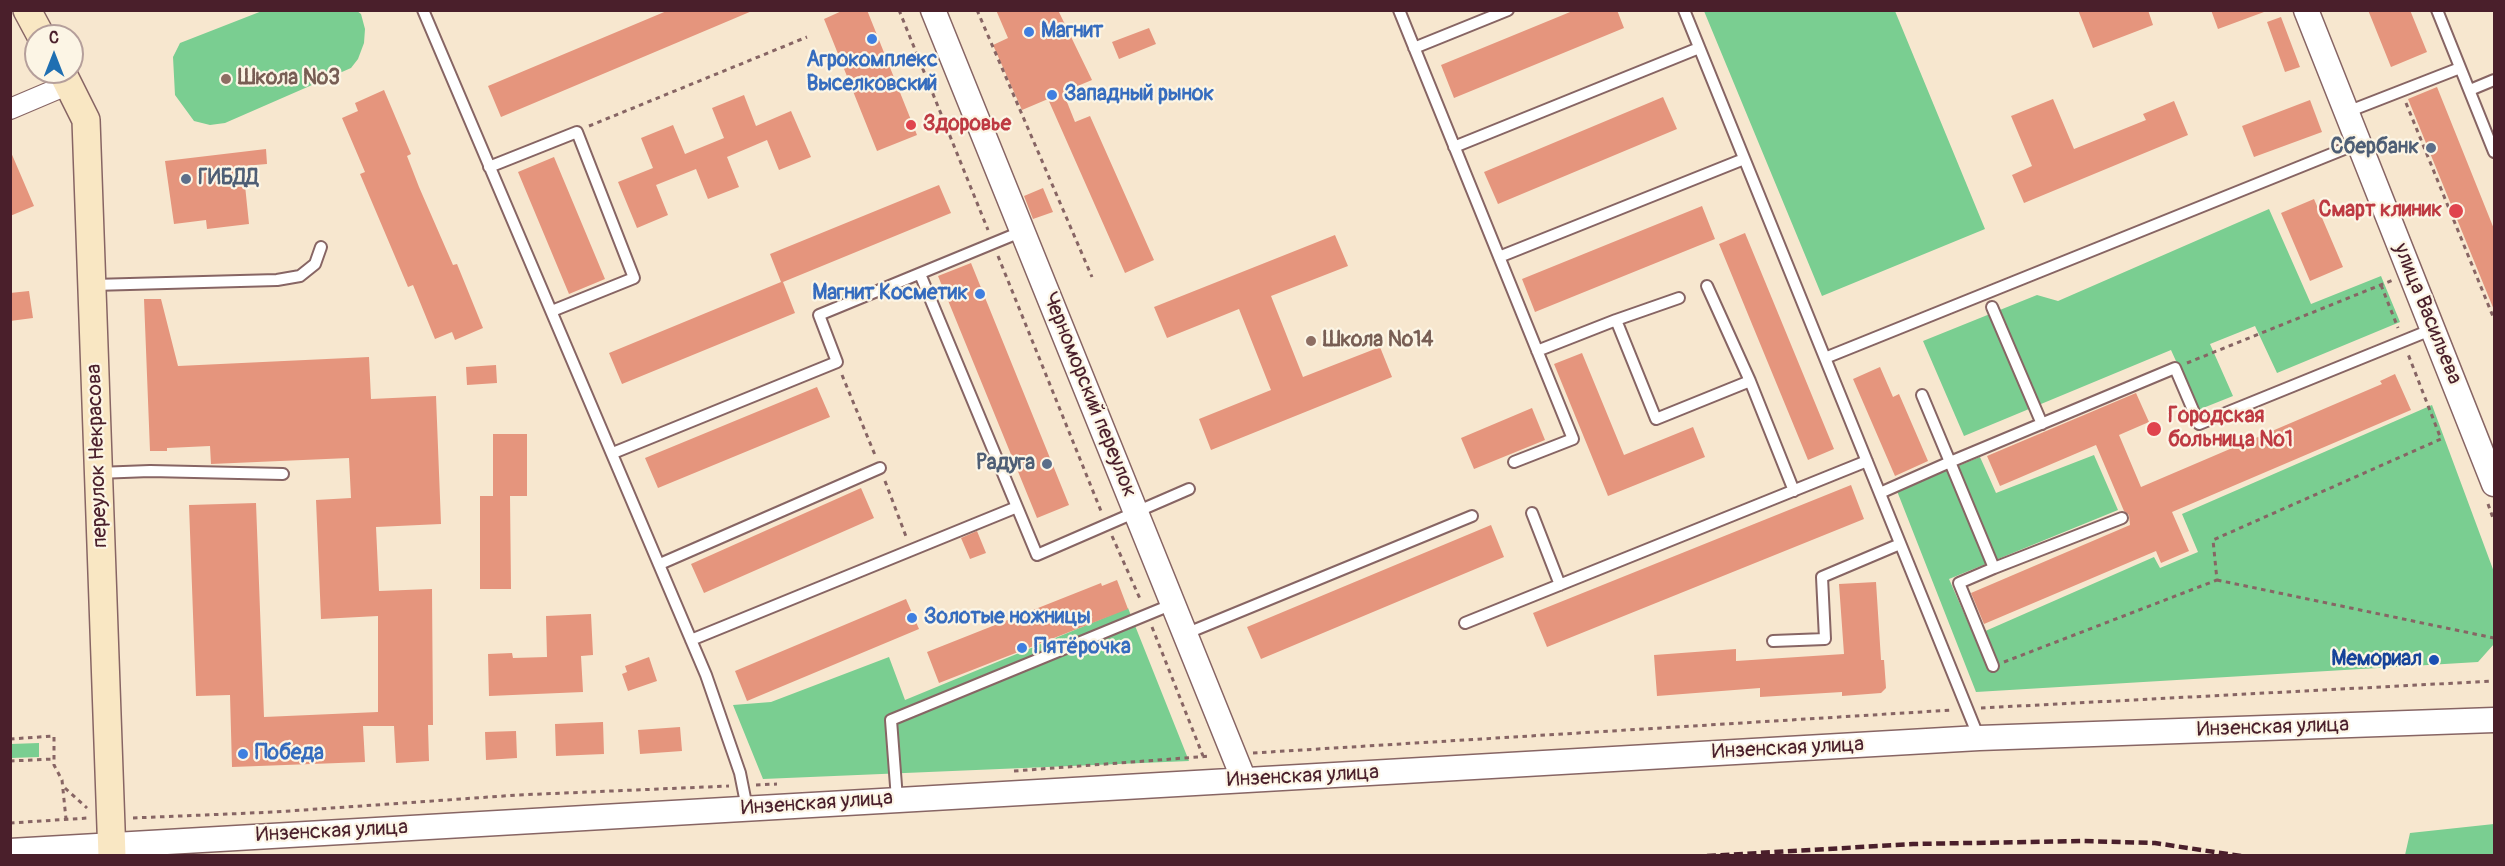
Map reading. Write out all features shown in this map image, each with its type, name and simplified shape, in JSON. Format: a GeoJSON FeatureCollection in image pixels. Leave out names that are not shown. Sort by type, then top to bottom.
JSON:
{"type":"FeatureCollection","features":[{"type":"Feature","properties":{"kind":"main road"},"geometry":{"type":"LineString","coordinates":[[27,10],[35,24]]}},
{"type":"Feature","properties":{"kind":"main road","name":"переулок Некрасова"},"geometry":{"type":"LineString","coordinates":[[68,84],[86,120],[112,850]]}},
{"type":"Feature","properties":{"kind":"street","name":"Черноморский переулок"},"geometry":{"type":"LineString","coordinates":[[933,10],[1244,780]]}},
{"type":"Feature","properties":{"kind":"street","name":"улица Васильева"},"geometry":{"type":"LineString","coordinates":[[2306,10],[2494,484]]}},
{"type":"Feature","properties":{"kind":"street"},"geometry":{"type":"LineString","coordinates":[[10,109],[54,84]]}},
{"type":"Feature","properties":{"kind":"street","name":"Инзенская улица"},"geometry":{"type":"LineString","coordinates":[[10,851],[112,850],[897,799],[1979,738],[2494,720]]}},
{"type":"Feature","properties":{"kind":"lane"},"geometry":{"type":"LineString","coordinates":[[423,10],[692,640],[740,773],[747,808]]}},
{"type":"Feature","properties":{"kind":"lane"},"geometry":{"type":"LineString","coordinates":[[1398,10],[1573,439],[1514,462]]}},
{"type":"Feature","properties":{"kind":"lane"},"geometry":{"type":"LineString","coordinates":[[1414,48],[1508,10]]}},
{"type":"Feature","properties":{"kind":"lane"},"geometry":{"type":"LineString","coordinates":[[1684,10],[1979,738]]}},
{"type":"Feature","properties":{"kind":"lane"},"geometry":{"type":"LineString","coordinates":[[2437,10],[2494,152]]}},
{"type":"Feature","properties":{"kind":"lane"},"geometry":{"type":"LineString","coordinates":[[1454,147],[1699,48]]}},
{"type":"Feature","properties":{"kind":"lane"},"geometry":{"type":"LineString","coordinates":[[2347,112],[2460,68]]}},
{"type":"Feature","properties":{"kind":"lane"},"geometry":{"type":"LineString","coordinates":[[2470,90],[2494,80]]}},
{"type":"Feature","properties":{"kind":"lane"},"geometry":{"type":"LineString","coordinates":[[489,167],[577,132],[634,278],[552,311]]}},
{"type":"Feature","properties":{"kind":"lane"},"geometry":{"type":"LineString","coordinates":[[1825,358],[2360,143]]}},
{"type":"Feature","properties":{"kind":"lane"},"geometry":{"type":"LineString","coordinates":[[1499,257],[1744,159]]}},
{"type":"Feature","properties":{"kind":"lane"},"geometry":{"type":"LineString","coordinates":[[613,453],[837,362],[819,315],[1023,231]]}},
{"type":"Feature","properties":{"kind":"lane"},"geometry":{"type":"LineString","coordinates":[[93,285],[277,280],[300,276],[315,264],[321,247]]}},
{"type":"Feature","properties":{"kind":"lane"},"geometry":{"type":"LineString","coordinates":[[920,274],[1037,555],[1189,489]]}},
{"type":"Feature","properties":{"kind":"lane"},"geometry":{"type":"LineString","coordinates":[[1707,286],[1750,381],[1794,490]]}},
{"type":"Feature","properties":{"kind":"lane"},"geometry":{"type":"LineString","coordinates":[[1537,351],[1678,298]]}},
{"type":"Feature","properties":{"kind":"lane"},"geometry":{"type":"LineString","coordinates":[[1992,307],[2042,424]]}},
{"type":"Feature","properties":{"kind":"lane"},"geometry":{"type":"LineString","coordinates":[[1616,320],[1656,419],[1750,381]]}},
{"type":"Feature","properties":{"kind":"lane"},"geometry":{"type":"LineString","coordinates":[[1880,493],[2175,369],[2199,423],[2433,328]]}},
{"type":"Feature","properties":{"kind":"lane"},"geometry":{"type":"LineString","coordinates":[[1922,395],[1994,568]]}},
{"type":"Feature","properties":{"kind":"lane"},"geometry":{"type":"LineString","coordinates":[[1465,623],[1867,461]]}},
{"type":"Feature","properties":{"kind":"lane"},"geometry":{"type":"LineString","coordinates":[[660,564],[880,468]]}},
{"type":"Feature","properties":{"kind":"lane"},"geometry":{"type":"LineString","coordinates":[[97,473],[150,471],[283,474]]}},
{"type":"Feature","properties":{"kind":"lane"},"geometry":{"type":"LineString","coordinates":[[692,640],[1017,507]]}},
{"type":"Feature","properties":{"kind":"lane"},"geometry":{"type":"LineString","coordinates":[[1532,513],[1560,585]]}},
{"type":"Feature","properties":{"kind":"lane"},"geometry":{"type":"LineString","coordinates":[[1185,634],[1472,516]]}},
{"type":"Feature","properties":{"kind":"lane"},"geometry":{"type":"LineString","coordinates":[[1993,666],[1959,583],[2122,518]]}},
{"type":"Feature","properties":{"kind":"lane"},"geometry":{"type":"LineString","coordinates":[[1773,641],[1825,639],[1822,577],[1900,544]]}},
{"type":"Feature","properties":{"kind":"lane"},"geometry":{"type":"LineString","coordinates":[[897,799],[891,720],[1173,604]]}},
{"type":"Feature","properties":{"kind":"path"},"geometry":{"type":"LineString","coordinates":[[900,10],[1106,524],[1147,614],[1203,756]]}},
{"type":"Feature","properties":{"kind":"path"},"geometry":{"type":"LineString","coordinates":[[977,10],[1092,277]]}},
{"type":"Feature","properties":{"kind":"path"},"geometry":{"type":"LineString","coordinates":[[577,132],[807,38]]}},
{"type":"Feature","properties":{"kind":"path"},"geometry":{"type":"LineString","coordinates":[[2404,98],[2494,319]]}},
{"type":"Feature","properties":{"kind":"path"},"geometry":{"type":"LineString","coordinates":[[2175,369],[2401,277]]}},
{"type":"Feature","properties":{"kind":"path"},"geometry":{"type":"LineString","coordinates":[[2217,580],[2213,540],[2441,439],[2382,285]]}},
{"type":"Feature","properties":{"kind":"path"},"geometry":{"type":"LineString","coordinates":[[1993,666],[2217,580],[2494,638]]}},
{"type":"Feature","properties":{"kind":"path"},"geometry":{"type":"LineString","coordinates":[[10,739],[54,736],[54,759],[64,787],[66,819]]}},
{"type":"Feature","properties":{"kind":"path"},"geometry":{"type":"LineString","coordinates":[[10,761],[54,759]]}},
{"type":"Feature","properties":{"kind":"path"},"geometry":{"type":"LineString","coordinates":[[64,787],[90,811]]}},
{"type":"Feature","properties":{"kind":"green space"},"geometry":{"type":"Polygon","coordinates":[[[262,11],[357,11],[361,14],[365,29],[364,43],[358,59],[351,68],[225,123],[210,125],[194,121],[175,95],[173,57],[180,43],[262,11]]]}},
{"type":"Feature","properties":{"kind":"green space"},"geometry":{"type":"Polygon","coordinates":[[[1704,11],[1895,11],[1985,229],[1822,296],[1704,11]]]}},
{"type":"Feature","properties":{"kind":"green space"},"geometry":{"type":"Polygon","coordinates":[[[2269,209],[2311,304],[2381,276],[2400,322],[2277,373],[2255,326],[2210,344],[2233,396],[2198,410],[2171,350],[1964,436],[1923,341],[2037,295],[2058,301],[2269,209]]]}},
{"type":"Feature","properties":{"kind":"green space"},"geometry":{"type":"Polygon","coordinates":[[[2432,405],[2494,572],[2494,644],[2478,662],[1976,692],[1897,491],[1980,457],[1996,493],[2094,455],[2118,510],[1949,579],[1974,636],[2154,557],[2160,568],[2198,552],[2182,514],[2432,405]]]}},
{"type":"Feature","properties":{"kind":"green space"},"geometry":{"type":"Polygon","coordinates":[[[1128,608],[1189,761],[763,779],[733,705],[771,702],[889,657],[905,700],[1128,608]]]}},
{"type":"Feature","properties":{"kind":"green space"},"geometry":{"type":"Polygon","coordinates":[[[39,743],[39,757],[11,758],[11,744],[39,743]]]}},
{"type":"Feature","properties":{"kind":"green space"},"geometry":{"type":"Polygon","coordinates":[[[2494,824],[2494,855],[2405,855],[2410,833],[2494,824]]]}},
{"type":"Feature","properties":{"kind":"building"},"geometry":{"type":"Polygon","coordinates":[[[669,10],[752,11],[501,117],[488,86],[669,10]]]}},
{"type":"Feature","properties":{"kind":"building"},"geometry":{"type":"Polygon","coordinates":[[[844,10],[867,10],[917,135],[877,151],[824,19],[844,10]]]}},
{"type":"Feature","properties":{"kind":"building"},"geometry":{"type":"Polygon","coordinates":[[[996,10],[1058,10],[1092,80],[1063,92],[1075,122],[1090,116],[1154,260],[1125,273],[1048,99],[1022,110],[993,45],[1008,38],[996,10]]]}},
{"type":"Feature","properties":{"kind":"building"},"geometry":{"type":"Polygon","coordinates":[[[1575,10],[1617,10],[1624,28],[1454,98],[1441,65],[1575,10]]]}},
{"type":"Feature","properties":{"kind":"building"},"geometry":{"type":"Polygon","coordinates":[[[2078,10],[2148,10],[2153,25],[2093,48],[2078,10]]]}},
{"type":"Feature","properties":{"kind":"building"},"geometry":{"type":"Polygon","coordinates":[[[2211,10],[2264,10],[2264,12],[2218,29],[2211,10]]]}},
{"type":"Feature","properties":{"kind":"building"},"geometry":{"type":"Polygon","coordinates":[[[2368,10],[2410,10],[2427,52],[2391,67],[2368,10]]]}},
{"type":"Feature","properties":{"kind":"building"},"geometry":{"type":"Polygon","coordinates":[[[2281,17],[2300,67],[2285,72],[2267,22],[2281,17]]]}},
{"type":"Feature","properties":{"kind":"building"},"geometry":{"type":"Polygon","coordinates":[[[1149,28],[1156,44],[1119,59],[1112,42],[1149,28]]]}},
{"type":"Feature","properties":{"kind":"building"},"geometry":{"type":"Polygon","coordinates":[[[2437,87],[2494,229],[2494,310],[2408,99],[2437,87]]]}},
{"type":"Feature","properties":{"kind":"building"},"geometry":{"type":"Polygon","coordinates":[[[384,90],[411,154],[407,156],[419,187],[453,265],[457,264],[483,328],[455,340],[452,332],[435,339],[413,285],[408,287],[360,174],[365,172],[342,118],[358,111],[355,103],[384,90]]]}},
{"type":"Feature","properties":{"kind":"building"},"geometry":{"type":"Polygon","coordinates":[[[744,95],[756,126],[791,111],[811,157],[779,170],[767,140],[727,157],[739,187],[708,199],[696,169],[656,185],[668,215],[637,228],[618,182],[653,168],[641,138],[673,125],[685,154],[724,138],[712,108],[744,95]]]}},
{"type":"Feature","properties":{"kind":"building"},"geometry":{"type":"Polygon","coordinates":[[[1663,97],[1677,129],[1498,204],[1484,172],[1663,97]]]}},
{"type":"Feature","properties":{"kind":"building"},"geometry":{"type":"Polygon","coordinates":[[[2053,99],[2074,149],[2146,120],[2143,114],[2174,101],[2188,135],[2024,203],[2012,175],[2032,166],[2011,116],[2053,99]]]}},
{"type":"Feature","properties":{"kind":"building"},"geometry":{"type":"Polygon","coordinates":[[[2310,100],[2322,132],[2254,157],[2242,126],[2310,100]]]}},
{"type":"Feature","properties":{"kind":"building"},"geometry":{"type":"Polygon","coordinates":[[[266,149],[267,164],[243,166],[249,224],[207,229],[206,220],[174,224],[165,161],[266,149]]]}},
{"type":"Feature","properties":{"kind":"building"},"geometry":{"type":"Polygon","coordinates":[[[10,150],[34,206],[10,216],[10,150]]]}},
{"type":"Feature","properties":{"kind":"building"},"geometry":{"type":"Polygon","coordinates":[[[554,157],[605,279],[569,294],[518,172],[554,157]]]}},
{"type":"Feature","properties":{"kind":"building"},"geometry":{"type":"Polygon","coordinates":[[[939,185],[951,213],[783,282],[795,313],[622,384],[609,353],[781,282],[770,254],[939,185]]]}},
{"type":"Feature","properties":{"kind":"building"},"geometry":{"type":"Polygon","coordinates":[[[1043,188],[1053,212],[1033,219],[1024,196],[1043,188]]]}},
{"type":"Feature","properties":{"kind":"building"},"geometry":{"type":"Polygon","coordinates":[[[2314,199],[2343,267],[2310,281],[2281,213],[2314,199]]]}},
{"type":"Feature","properties":{"kind":"building"},"geometry":{"type":"Polygon","coordinates":[[[1702,206],[1715,239],[1535,312],[1522,279],[1702,206]]]}},
{"type":"Feature","properties":{"kind":"building"},"geometry":{"type":"Polygon","coordinates":[[[1745,233],[1834,449],[1808,460],[1719,244],[1745,233]]]}},
{"type":"Feature","properties":{"kind":"building"},"geometry":{"type":"Polygon","coordinates":[[[1335,235],[1348,266],[1271,296],[1303,377],[1380,347],[1392,377],[1211,450],[1199,419],[1271,390],[1239,309],[1167,338],[1154,307],[1335,235]]]}},
{"type":"Feature","properties":{"kind":"building"},"geometry":{"type":"Polygon","coordinates":[[[971,263],[1069,505],[1037,518],[938,276],[971,263]]]}},
{"type":"Feature","properties":{"kind":"building"},"geometry":{"type":"Polygon","coordinates":[[[29,291],[33,318],[10,321],[10,293],[29,291]]]}},
{"type":"Feature","properties":{"kind":"building"},"geometry":{"type":"Polygon","coordinates":[[[144,299],[161,299],[178,366],[369,357],[371,399],[436,396],[441,524],[376,527],[379,591],[432,589],[433,725],[428,725],[429,761],[396,763],[394,726],[363,726],[365,762],[232,767],[230,695],[196,696],[189,505],[256,503],[264,717],[378,712],[378,616],[321,619],[316,500],[351,498],[349,458],[211,464],[210,446],[150,451],[144,299]]]}},
{"type":"Feature","properties":{"kind":"building"},"geometry":{"type":"Polygon","coordinates":[[[1582,353],[1624,455],[1693,427],[1705,457],[1608,496],[1554,364],[1582,353]]]}},
{"type":"Feature","properties":{"kind":"building"},"geometry":{"type":"Polygon","coordinates":[[[496,365],[497,383],[467,385],[466,367],[496,365]]]}},
{"type":"Feature","properties":{"kind":"building"},"geometry":{"type":"Polygon","coordinates":[[[1880,367],[1893,397],[1899,394],[1928,461],[1895,476],[1853,379],[1880,367]]]}},
{"type":"Feature","properties":{"kind":"building"},"geometry":{"type":"Polygon","coordinates":[[[2395,374],[2411,410],[2172,512],[2189,551],[2161,563],[2156,551],[1984,624],[1971,593],[2130,525],[2129,515],[2124,511],[2096,445],[2000,486],[1987,456],[2136,393],[2149,422],[2119,435],[2141,487],[2382,384],[2380,381],[2395,374]]]}},
{"type":"Feature","properties":{"kind":"building"},"geometry":{"type":"Polygon","coordinates":[[[817,387],[830,417],[658,488],[645,458],[817,387]]]}},
{"type":"Feature","properties":{"kind":"building"},"geometry":{"type":"Polygon","coordinates":[[[1532,408],[1545,440],[1474,469],[1461,438],[1532,408]]]}},
{"type":"Feature","properties":{"kind":"building"},"geometry":{"type":"Polygon","coordinates":[[[493,434],[527,434],[527,496],[510,496],[511,589],[480,589],[480,496],[493,496],[493,434]]]}},
{"type":"Feature","properties":{"kind":"building"},"geometry":{"type":"Polygon","coordinates":[[[1851,485],[1864,519],[1547,647],[1533,613],[1851,485]]]}},
{"type":"Feature","properties":{"kind":"building"},"geometry":{"type":"Polygon","coordinates":[[[861,488],[874,518],[704,593],[691,564],[861,488]]]}},
{"type":"Feature","properties":{"kind":"building"},"geometry":{"type":"Polygon","coordinates":[[[1491,525],[1504,557],[1261,659],[1247,627],[1491,525]]]}},
{"type":"Feature","properties":{"kind":"building"},"geometry":{"type":"Polygon","coordinates":[[[977,531],[986,553],[970,559],[961,538],[977,531]]]}},
{"type":"Feature","properties":{"kind":"building"},"geometry":{"type":"Polygon","coordinates":[[[1117,580],[1128,609],[939,683],[927,652],[1101,583],[1102,586],[1117,580]]]}},
{"type":"Feature","properties":{"kind":"building"},"geometry":{"type":"Polygon","coordinates":[[[1876,582],[1881,660],[1884,660],[1886,688],[1881,693],[1842,696],[1842,692],[1760,697],[1760,688],[1657,696],[1654,655],[1736,649],[1736,661],[1844,654],[1839,584],[1876,582]]]}},
{"type":"Feature","properties":{"kind":"building"},"geometry":{"type":"Polygon","coordinates":[[[906,599],[919,629],[747,701],[735,671],[906,599]]]}},
{"type":"Feature","properties":{"kind":"building"},"geometry":{"type":"Polygon","coordinates":[[[591,614],[593,655],[581,656],[583,692],[489,696],[488,654],[512,653],[513,658],[547,657],[546,616],[591,614]]]}},
{"type":"Feature","properties":{"kind":"building"},"geometry":{"type":"Polygon","coordinates":[[[649,657],[657,681],[628,691],[622,674],[627,672],[625,666],[649,657]]]}},
{"type":"Feature","properties":{"kind":"building"},"geometry":{"type":"Polygon","coordinates":[[[603,722],[604,754],[556,756],[555,724],[603,722]]]}},
{"type":"Feature","properties":{"kind":"building"},"geometry":{"type":"Polygon","coordinates":[[[680,727],[682,751],[640,754],[638,730],[680,727]]]}},
{"type":"Feature","properties":{"kind":"building"},"geometry":{"type":"Polygon","coordinates":[[[516,731],[517,758],[486,760],[485,732],[516,731]]]}},
{"type":"Feature","properties":{"kind":"railway"},"geometry":{"type":"LineString","coordinates":[[1707,856],[1913,844],[2083,841],[2155,843],[2241,856]]}},
{"type":"Feature","properties":{"kind":"place","name":"Магнит"},"geometry":{"type":"Point","coordinates":[1029,32]}},
{"type":"Feature","properties":{"kind":"place","name":"Агрокомплекс Выселковский"},"geometry":{"type":"Point","coordinates":[872,39]}},
{"type":"Feature","properties":{"kind":"place","name":"Школа №3"},"geometry":{"type":"Point","coordinates":[226,79]}},
{"type":"Feature","properties":{"kind":"place","name":"Западный рынок"},"geometry":{"type":"Point","coordinates":[1052,95]}},
{"type":"Feature","properties":{"kind":"place","name":"Здоровье"},"geometry":{"type":"Point","coordinates":[911,125]}},
{"type":"Feature","properties":{"kind":"place","name":"Сбербанк"},"geometry":{"type":"Point","coordinates":[2431,148]}},
{"type":"Feature","properties":{"kind":"place","name":"ГИБДД"},"geometry":{"type":"Point","coordinates":[186,179]}},
{"type":"Feature","properties":{"kind":"place","name":"Смарт клиник"},"geometry":{"type":"Point","coordinates":[2456,211]}},
{"type":"Feature","properties":{"kind":"place","name":"Магнит Косметик"},"geometry":{"type":"Point","coordinates":[980,294]}},
{"type":"Feature","properties":{"kind":"place","name":"Школа №14"},"geometry":{"type":"Point","coordinates":[1311,341]}},
{"type":"Feature","properties":{"kind":"place","name":"Городская больница №1"},"geometry":{"type":"Point","coordinates":[2154,429]}},
{"type":"Feature","properties":{"kind":"place","name":"Радуга"},"geometry":{"type":"Point","coordinates":[1047,464]}},
{"type":"Feature","properties":{"kind":"place","name":"Золотые ножницы"},"geometry":{"type":"Point","coordinates":[912,618]}},
{"type":"Feature","properties":{"kind":"place","name":"Пятёрочка"},"geometry":{"type":"Point","coordinates":[1022,648]}},
{"type":"Feature","properties":{"kind":"place","name":"Мемориал"},"geometry":{"type":"Point","coordinates":[2434,660]}},
{"type":"Feature","properties":{"kind":"place","name":"Победа"},"geometry":{"type":"Point","coordinates":[243,754]}}]}
